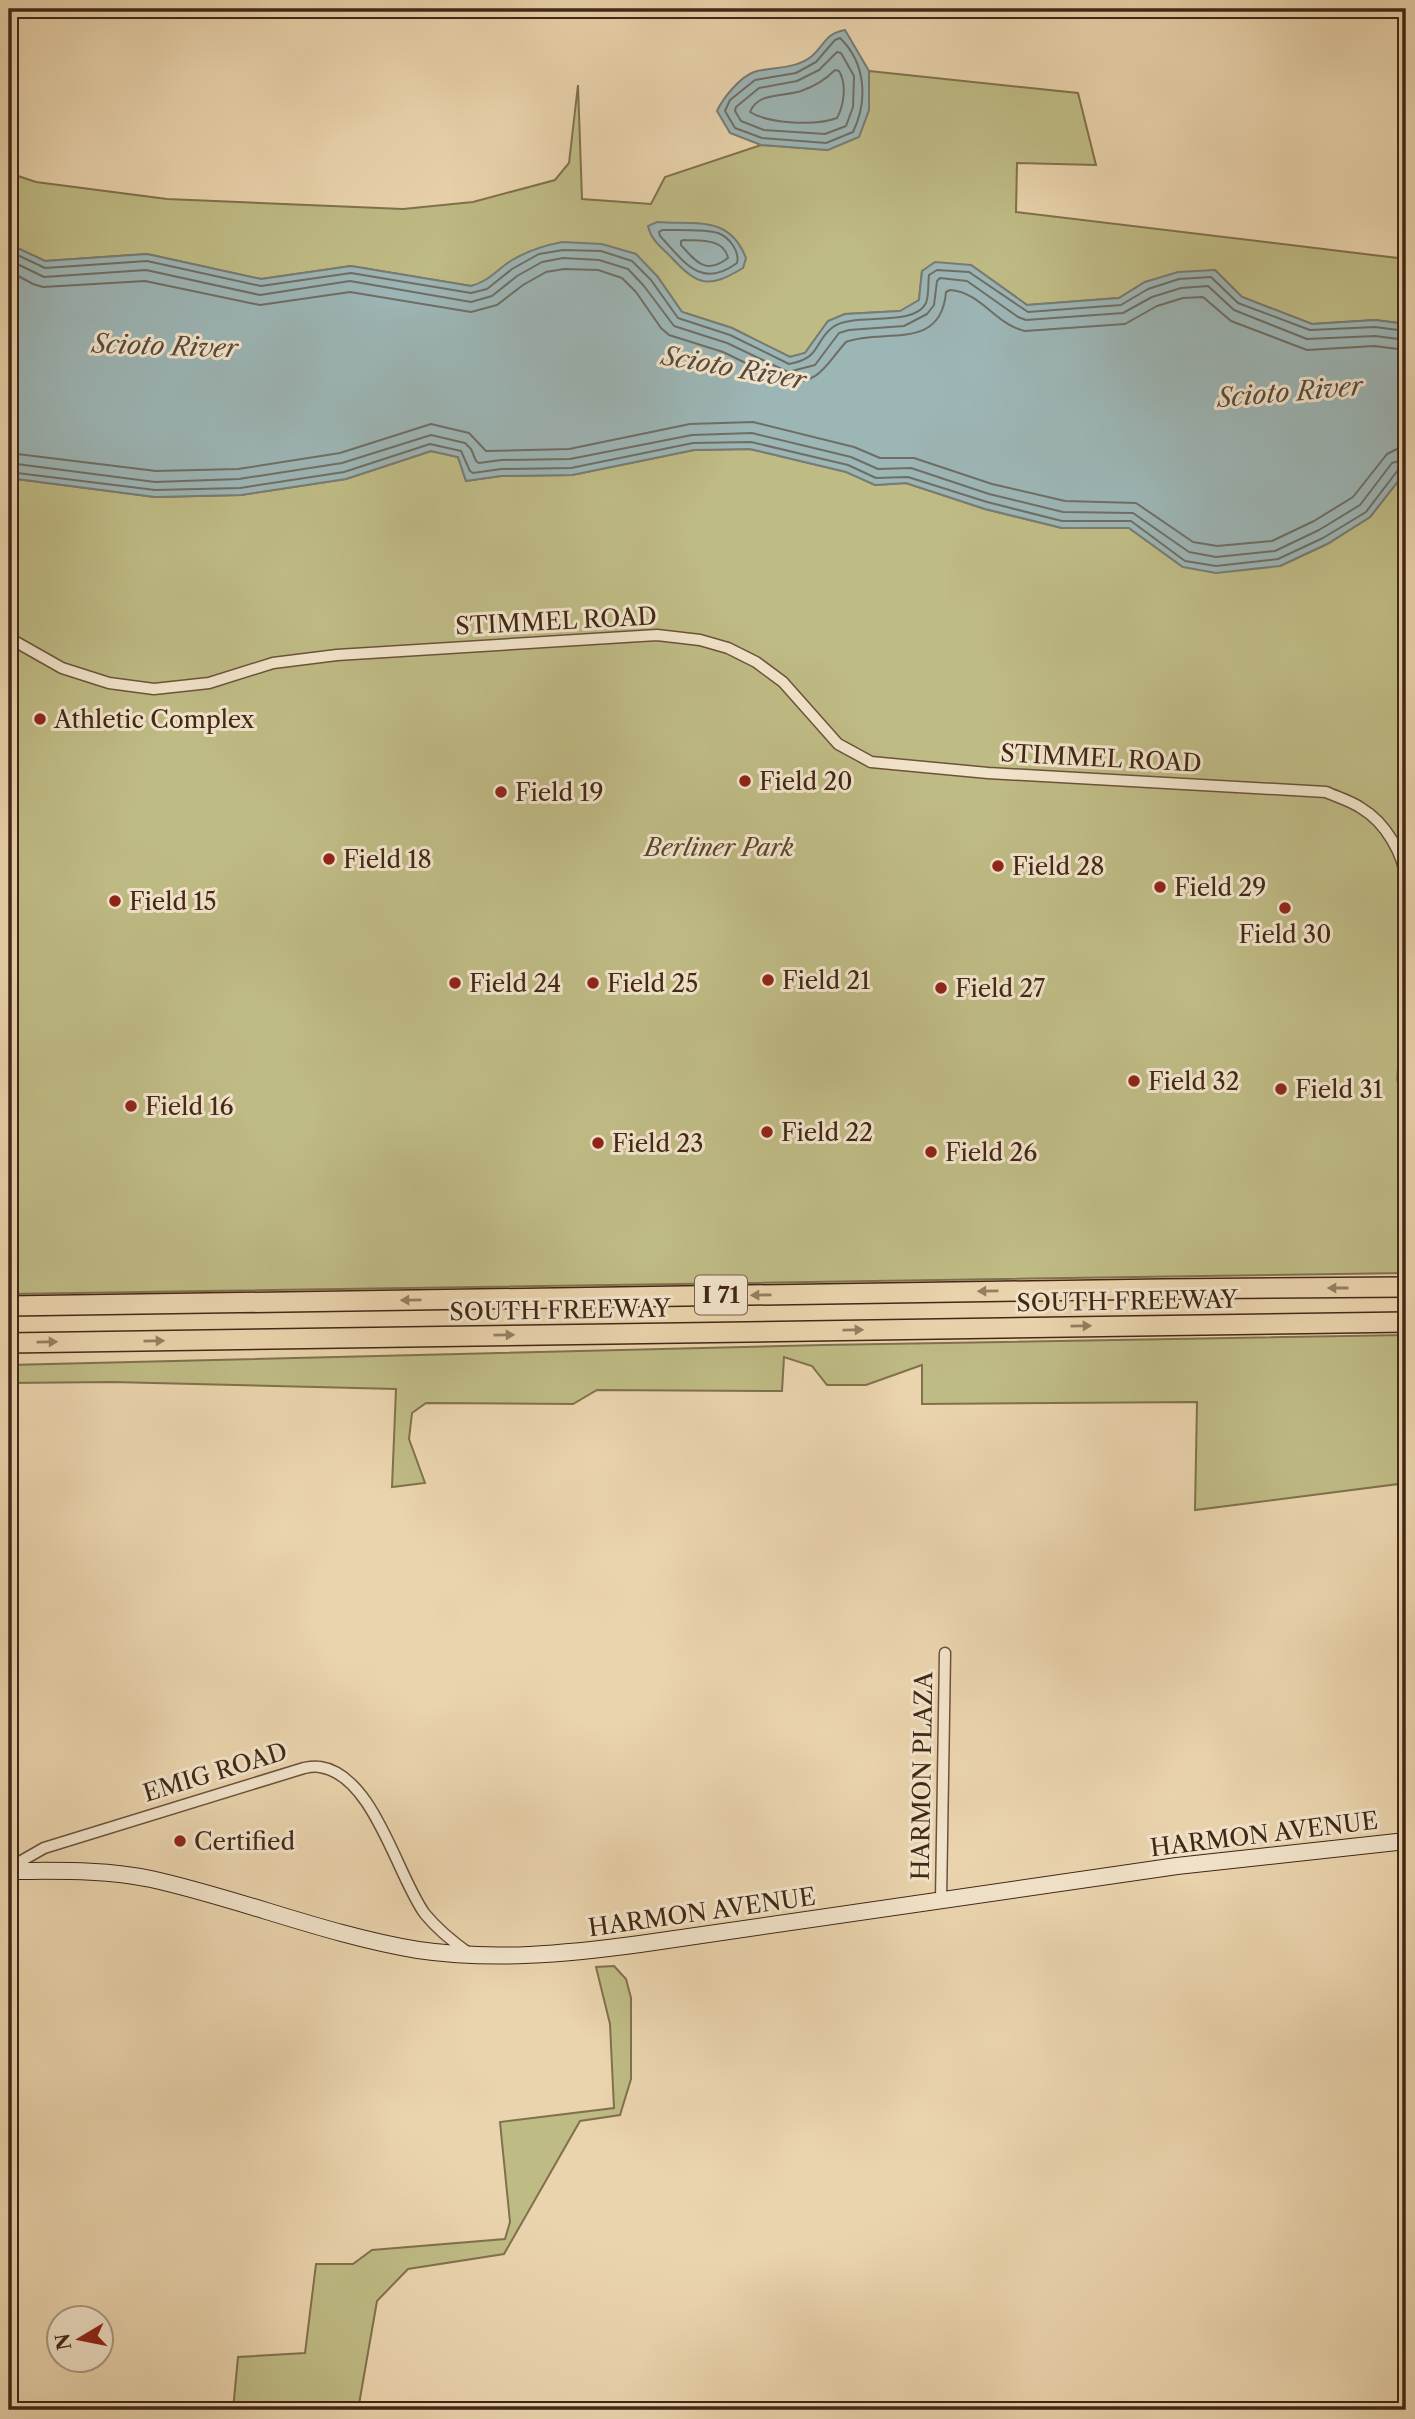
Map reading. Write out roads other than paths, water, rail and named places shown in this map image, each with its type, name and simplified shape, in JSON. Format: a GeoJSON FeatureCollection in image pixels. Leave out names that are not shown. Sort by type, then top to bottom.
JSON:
{"type":"FeatureCollection","features":[{"type":"Feature","properties":{"kind":"highway","name":"SOUTH FREEWAY"},"geometry":{"type":"LineString","coordinates":[[9,1306],[1406,1287]]}},
{"type":"Feature","properties":{"kind":"highway","name":"SOUTH FREEWAY"},"geometry":{"type":"LineString","coordinates":[[9,1343],[1406,1322]]}},
{"type":"Feature","properties":{"kind":"main road","name":"HARMON AVENUE"},"geometry":{"type":"LineString","coordinates":[[9,1869],[96,1871],[149,1879],[362,1938],[418,1950],[473,1956],[525,1956],[578,1953],[1177,1866],[1406,1841]]}},
{"type":"Feature","properties":{"kind":"street","name":"STIMMEL ROAD"},"geometry":{"type":"LineString","coordinates":[[9,638],[62,668],[109,683],[154,689],[209,683],[273,663],[337,654],[657,635],[700,640],[728,648],[756,662],[783,682],[838,744],[871,762],[974,772],[1326,792],[1363,808],[1380,824],[1394,843],[1406,881]]}},
{"type":"Feature","properties":{"kind":"street"},"geometry":{"type":"LineString","coordinates":[[1406,1012],[1403,1079],[1406,1096]]}},
{"type":"Feature","properties":{"kind":"street","name":"HARMON PLAZA"},"geometry":{"type":"LineString","coordinates":[[941,1900],[945,1654]]}},
{"type":"Feature","properties":{"kind":"street","name":"EMIG ROAD"},"geometry":{"type":"LineString","coordinates":[[9,1869],[44,1848],[104,1828],[304,1768],[320,1767],[344,1777],[365,1802],[378,1821],[424,1912],[447,1938],[473,1956]]}},
{"type":"Feature","properties":{"kind":"water"},"geometry":{"type":"Polygon","coordinates":[[[845,30],[869,71],[869,110],[859,137],[828,150],[761,145],[730,133],[717,111],[738,83],[754,72],[799,64],[817,52],[829,37],[845,30]]]}},
{"type":"Feature","properties":{"kind":"water"},"geometry":{"type":"Polygon","coordinates":[[[657,222],[698,223],[721,229],[739,244],[746,258],[743,268],[721,279],[696,279],[680,267],[654,239],[648,226],[657,222]]]}},
{"type":"Feature","properties":{"kind":"water","name":"Scioto River"},"geometry":{"type":"Polygon","coordinates":[[[562,242],[602,244],[636,254],[657,276],[682,312],[732,328],[790,357],[805,353],[828,321],[845,314],[900,311],[919,300],[922,271],[935,262],[971,265],[1027,305],[1119,298],[1145,282],[1178,272],[1215,270],[1242,297],[1312,324],[1375,320],[1406,324],[1406,471],[1370,517],[1327,544],[1280,566],[1216,573],[1183,567],[1129,528],[1062,528],[985,509],[906,483],[875,485],[846,472],[750,449],[694,450],[572,475],[501,476],[466,481],[458,457],[431,451],[346,479],[241,495],[155,497],[9,478],[9,244],[45,261],[147,254],[261,279],[351,266],[471,286],[487,279],[522,255],[562,242]]]}},
{"type":"Feature","properties":{"kind":"place","name":"Athletic Complex"},"geometry":{"type":"Point","coordinates":[40,719]}},
{"type":"Feature","properties":{"kind":"place","name":"Field 20"},"geometry":{"type":"Point","coordinates":[745,781]}},
{"type":"Feature","properties":{"kind":"place","name":"Field 19"},"geometry":{"type":"Point","coordinates":[501,792]}},
{"type":"Feature","properties":{"kind":"place","name":"Field 18"},"geometry":{"type":"Point","coordinates":[329,859]}},
{"type":"Feature","properties":{"kind":"place","name":"Field 28"},"geometry":{"type":"Point","coordinates":[998,866]}},
{"type":"Feature","properties":{"kind":"place","name":"Field 29"},"geometry":{"type":"Point","coordinates":[1160,887]}},
{"type":"Feature","properties":{"kind":"place","name":"Field 15"},"geometry":{"type":"Point","coordinates":[115,901]}},
{"type":"Feature","properties":{"kind":"place","name":"Field 30"},"geometry":{"type":"Point","coordinates":[1285,908]}},
{"type":"Feature","properties":{"kind":"place","name":"Field 21"},"geometry":{"type":"Point","coordinates":[768,980]}},
{"type":"Feature","properties":{"kind":"place","name":"Field 24"},"geometry":{"type":"Point","coordinates":[455,983]}},
{"type":"Feature","properties":{"kind":"place","name":"Field 25"},"geometry":{"type":"Point","coordinates":[593,983]}},
{"type":"Feature","properties":{"kind":"place","name":"Field 27"},"geometry":{"type":"Point","coordinates":[941,988]}},
{"type":"Feature","properties":{"kind":"place","name":"Field 32"},"geometry":{"type":"Point","coordinates":[1134,1081]}},
{"type":"Feature","properties":{"kind":"place","name":"Field 31"},"geometry":{"type":"Point","coordinates":[1281,1089]}},
{"type":"Feature","properties":{"kind":"place","name":"Field 16"},"geometry":{"type":"Point","coordinates":[131,1106]}},
{"type":"Feature","properties":{"kind":"place","name":"Field 22"},"geometry":{"type":"Point","coordinates":[767,1132]}},
{"type":"Feature","properties":{"kind":"place","name":"Field 23"},"geometry":{"type":"Point","coordinates":[598,1143]}},
{"type":"Feature","properties":{"kind":"place","name":"Field 26"},"geometry":{"type":"Point","coordinates":[931,1152]}},
{"type":"Feature","properties":{"kind":"place","name":"Certified"},"geometry":{"type":"Point","coordinates":[180,1841]}},
{"type":"Feature","properties":{"kind":"park label","name":"Berliner Park"},"geometry":{"type":"Point","coordinates":[719,847]}}]}
